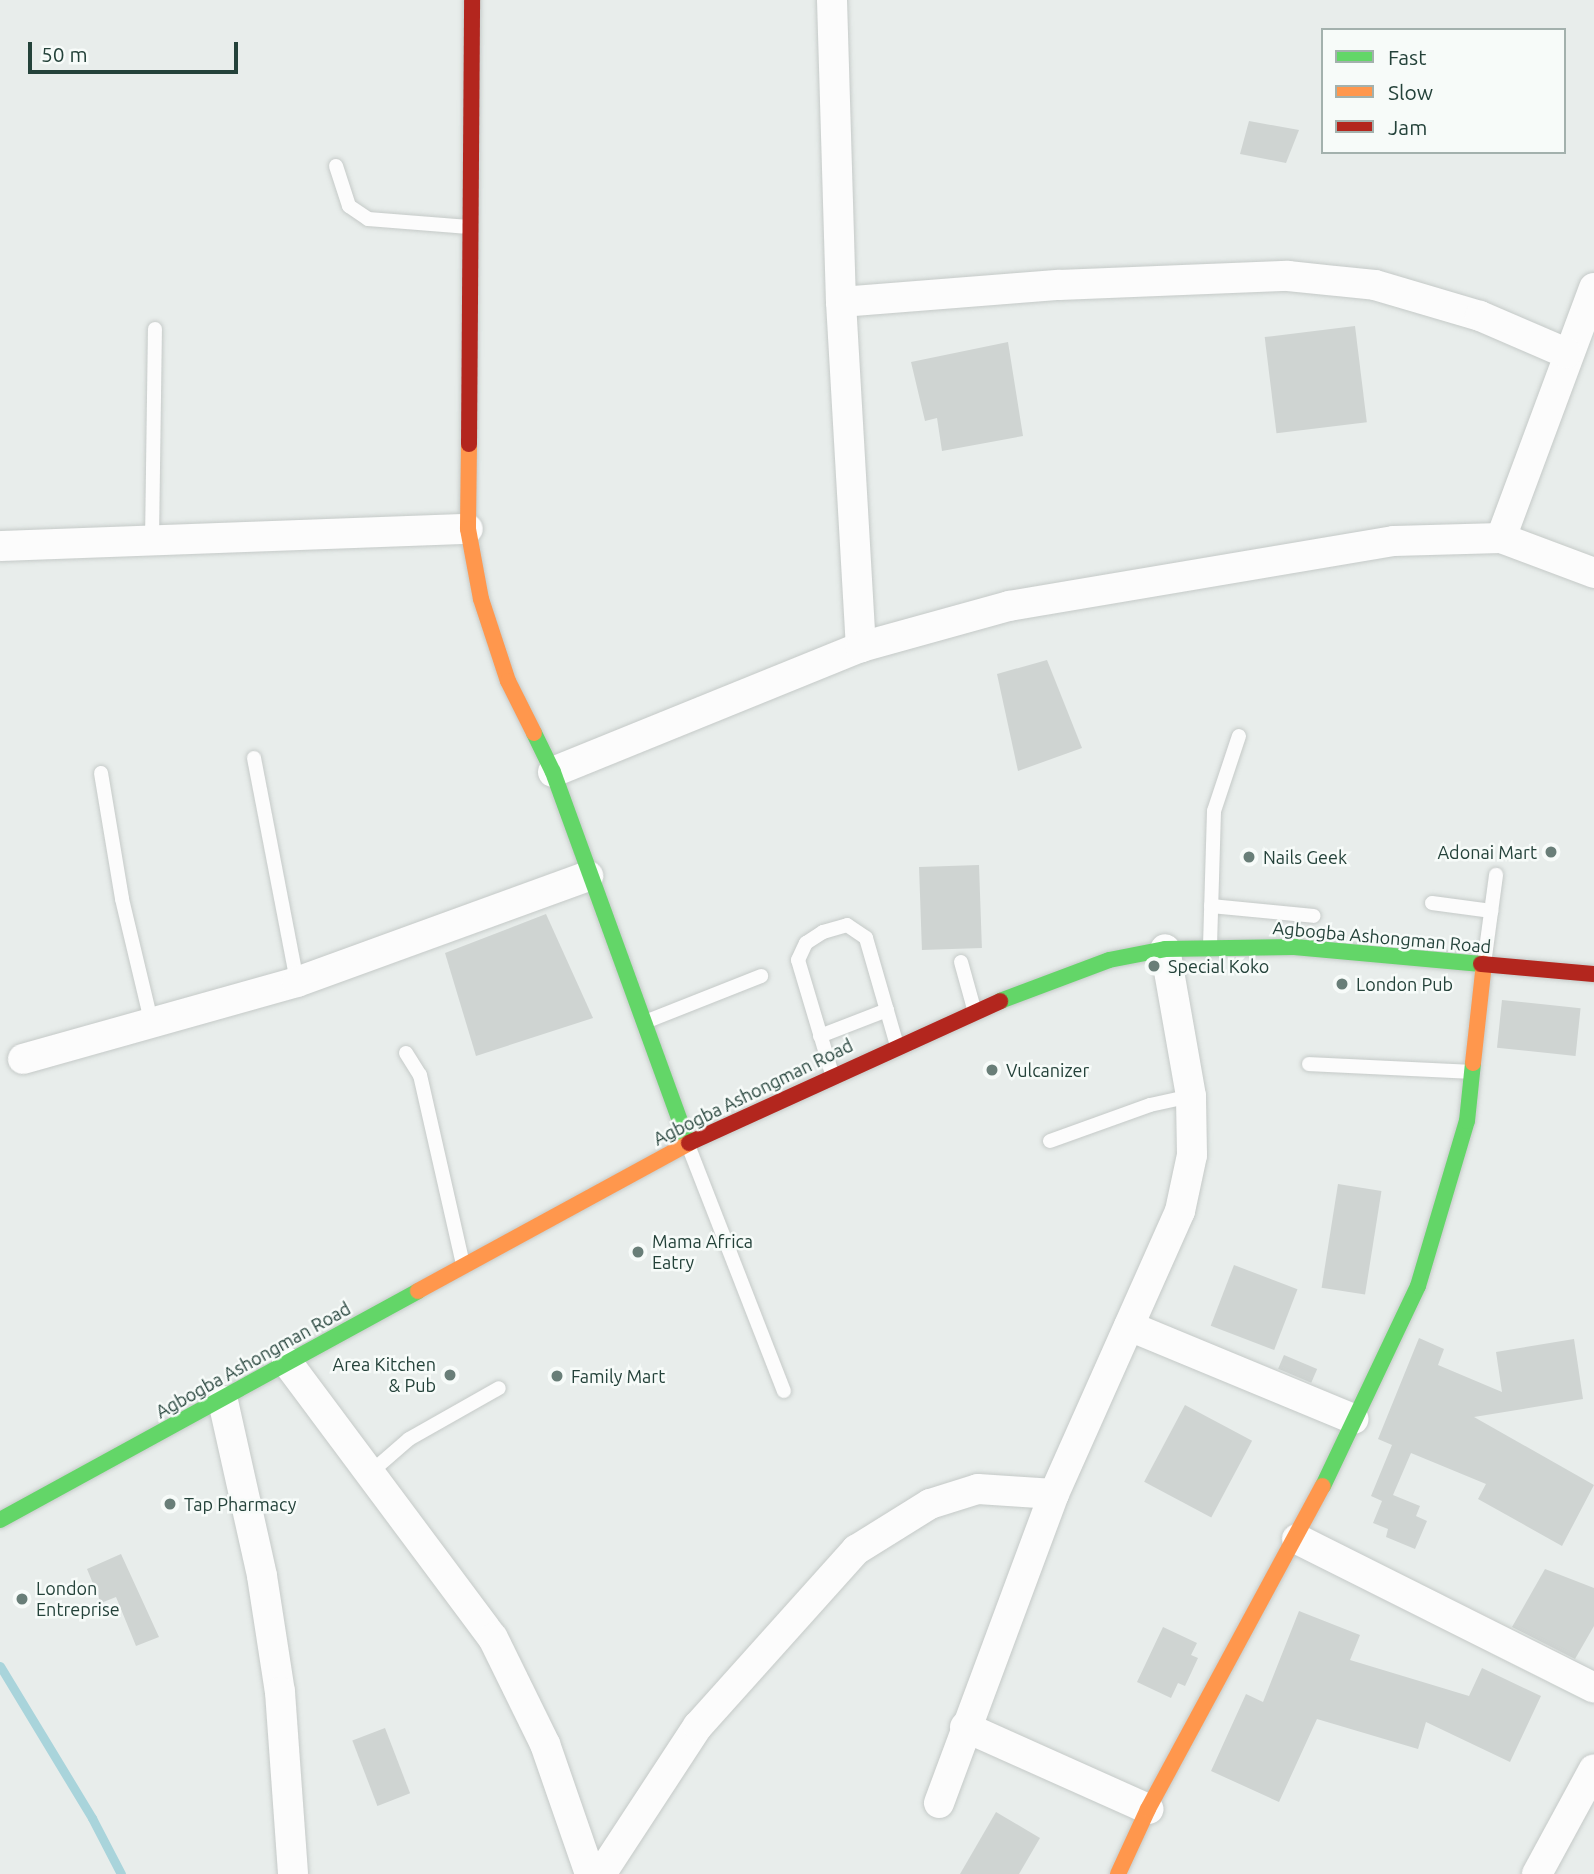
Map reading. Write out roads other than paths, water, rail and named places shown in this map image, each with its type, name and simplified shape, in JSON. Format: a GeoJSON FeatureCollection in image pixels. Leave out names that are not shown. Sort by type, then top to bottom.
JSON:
{"type":"FeatureCollection","features":[{"type":"Feature","properties":{"kind":"street"},"geometry":{"type":"LineString","coordinates":[[472,0],[468,529],[481,599],[508,681],[553,772],[588,876],[688,1143]]}},
{"type":"Feature","properties":{"kind":"street"},"geometry":{"type":"LineString","coordinates":[[832,0],[841,302],[861,647]]}},
{"type":"Feature","properties":{"kind":"street"},"geometry":{"type":"LineString","coordinates":[[841,302],[1059,285],[1288,276],[1375,285],[1480,316],[1566,353]]}},
{"type":"Feature","properties":{"kind":"street"},"geometry":{"type":"LineString","coordinates":[[1501,538],[1566,353],[1594,288]]}},
{"type":"Feature","properties":{"kind":"street"},"geometry":{"type":"LineString","coordinates":[[0,545],[468,529]]}},
{"type":"Feature","properties":{"kind":"street"},"geometry":{"type":"LineString","coordinates":[[553,772],[861,647],[1036,601],[1394,541],[1501,538],[1594,573]]}},
{"type":"Feature","properties":{"kind":"street"},"geometry":{"type":"LineString","coordinates":[[23,1059],[152,1025],[297,982],[588,876]]}},
{"type":"Feature","properties":{"kind":"street","name":"Agbogba Ashongman Road"},"geometry":{"type":"LineString","coordinates":[[0,1520],[223,1401],[287,1362],[688,1143],[975,1010],[1109,960],[1164,949],[1294,947],[1594,974]]}},
{"type":"Feature","properties":{"kind":"street"},"geometry":{"type":"LineString","coordinates":[[939,1803],[965,1727],[1054,1494],[1180,1211],[1192,1155],[1191,1096],[1164,949]]}},
{"type":"Feature","properties":{"kind":"street"},"geometry":{"type":"LineString","coordinates":[[1118,1874],[1148,1809],[1297,1539],[1418,1286],[1467,1121],[1484,964]]}},
{"type":"Feature","properties":{"kind":"street"},"geometry":{"type":"LineString","coordinates":[[1129,1326],[1354,1419]]}},
{"type":"Feature","properties":{"kind":"street"},"geometry":{"type":"LineString","coordinates":[[287,1362],[493,1638],[545,1744],[590,1874]]}},
{"type":"Feature","properties":{"kind":"street"},"geometry":{"type":"LineString","coordinates":[[223,1401],[262,1576],[280,1692],[293,1874]]}},
{"type":"Feature","properties":{"kind":"street"},"geometry":{"type":"LineString","coordinates":[[601,1874],[698,1726],[856,1550],[930,1504],[978,1489],[1054,1494]]}},
{"type":"Feature","properties":{"kind":"street"},"geometry":{"type":"LineString","coordinates":[[1297,1539],[1594,1688]]}},
{"type":"Feature","properties":{"kind":"street"},"geometry":{"type":"LineString","coordinates":[[965,1727],[1148,1809]]}},
{"type":"Feature","properties":{"kind":"street"},"geometry":{"type":"LineString","coordinates":[[1536,1874],[1594,1769]]}},
{"type":"Feature","properties":{"kind":"lane"},"geometry":{"type":"LineString","coordinates":[[336,166],[349,206],[368,219],[470,227]]}},
{"type":"Feature","properties":{"kind":"lane"},"geometry":{"type":"LineString","coordinates":[[152,540],[155,329]]}},
{"type":"Feature","properties":{"kind":"lane"},"geometry":{"type":"LineString","coordinates":[[1210,947],[1214,811],[1239,736]]}},
{"type":"Feature","properties":{"kind":"lane"},"geometry":{"type":"LineString","coordinates":[[254,758],[297,982]]}},
{"type":"Feature","properties":{"kind":"lane"},"geometry":{"type":"LineString","coordinates":[[101,773],[122,899],[152,1025]]}},
{"type":"Feature","properties":{"kind":"lane"},"geometry":{"type":"LineString","coordinates":[[1484,964],[1496,875]]}},
{"type":"Feature","properties":{"kind":"lane"},"geometry":{"type":"LineString","coordinates":[[1432,903],[1491,911]]}},
{"type":"Feature","properties":{"kind":"lane"},"geometry":{"type":"LineString","coordinates":[[1210,906],[1314,916]]}},
{"type":"Feature","properties":{"kind":"lane"},"geometry":{"type":"LineString","coordinates":[[832,1075],[798,960],[806,943],[836,926],[847,925],[866,938],[897,1044]]}},
{"type":"Feature","properties":{"kind":"lane"},"geometry":{"type":"LineString","coordinates":[[961,962],[975,1010]]}},
{"type":"Feature","properties":{"kind":"lane"},"geometry":{"type":"LineString","coordinates":[[643,1022],[761,976]]}},
{"type":"Feature","properties":{"kind":"lane"},"geometry":{"type":"LineString","coordinates":[[820,1036],[887,1010]]}},
{"type":"Feature","properties":{"kind":"lane"},"geometry":{"type":"LineString","coordinates":[[407,1053],[421,1074],[464,1265]]}},
{"type":"Feature","properties":{"kind":"lane"},"geometry":{"type":"LineString","coordinates":[[1309,1064],[1472,1072]]}},
{"type":"Feature","properties":{"kind":"lane"},"geometry":{"type":"LineString","coordinates":[[1050,1141],[1132,1110],[1191,1096]]}},
{"type":"Feature","properties":{"kind":"lane"},"geometry":{"type":"LineString","coordinates":[[688,1143],[785,1391]]}},
{"type":"Feature","properties":{"kind":"lane"},"geometry":{"type":"LineString","coordinates":[[371,1472],[410,1439],[499,1388]]}},
{"type":"Feature","properties":{"kind":"waterway"},"geometry":{"type":"LineString","coordinates":[[0,1666],[92,1818],[121,1874]]}},
{"type":"Feature","properties":{"kind":"place","name":"Adonai Mart"},"geometry":{"type":"Point","coordinates":[1551,852]}},
{"type":"Feature","properties":{"kind":"place","name":"Nails Geek"},"geometry":{"type":"Point","coordinates":[1249,857]}},
{"type":"Feature","properties":{"kind":"place","name":"Special Koko"},"geometry":{"type":"Point","coordinates":[1154,966]}},
{"type":"Feature","properties":{"kind":"place","name":"London Pub"},"geometry":{"type":"Point","coordinates":[1342,984]}},
{"type":"Feature","properties":{"kind":"place","name":"Vulcanizer"},"geometry":{"type":"Point","coordinates":[992,1070]}},
{"type":"Feature","properties":{"kind":"place","name":"Mama Africa Eatry"},"geometry":{"type":"Point","coordinates":[638,1252]}},
{"type":"Feature","properties":{"kind":"place","name":"Area Kitchen & Pub"},"geometry":{"type":"Point","coordinates":[450,1375]}},
{"type":"Feature","properties":{"kind":"place","name":"Family Mart"},"geometry":{"type":"Point","coordinates":[557,1376]}},
{"type":"Feature","properties":{"kind":"place","name":"Tap Pharmacy"},"geometry":{"type":"Point","coordinates":[170,1504]}},
{"type":"Feature","properties":{"kind":"place","name":"London Entreprise"},"geometry":{"type":"Point","coordinates":[22,1599]}}]}
